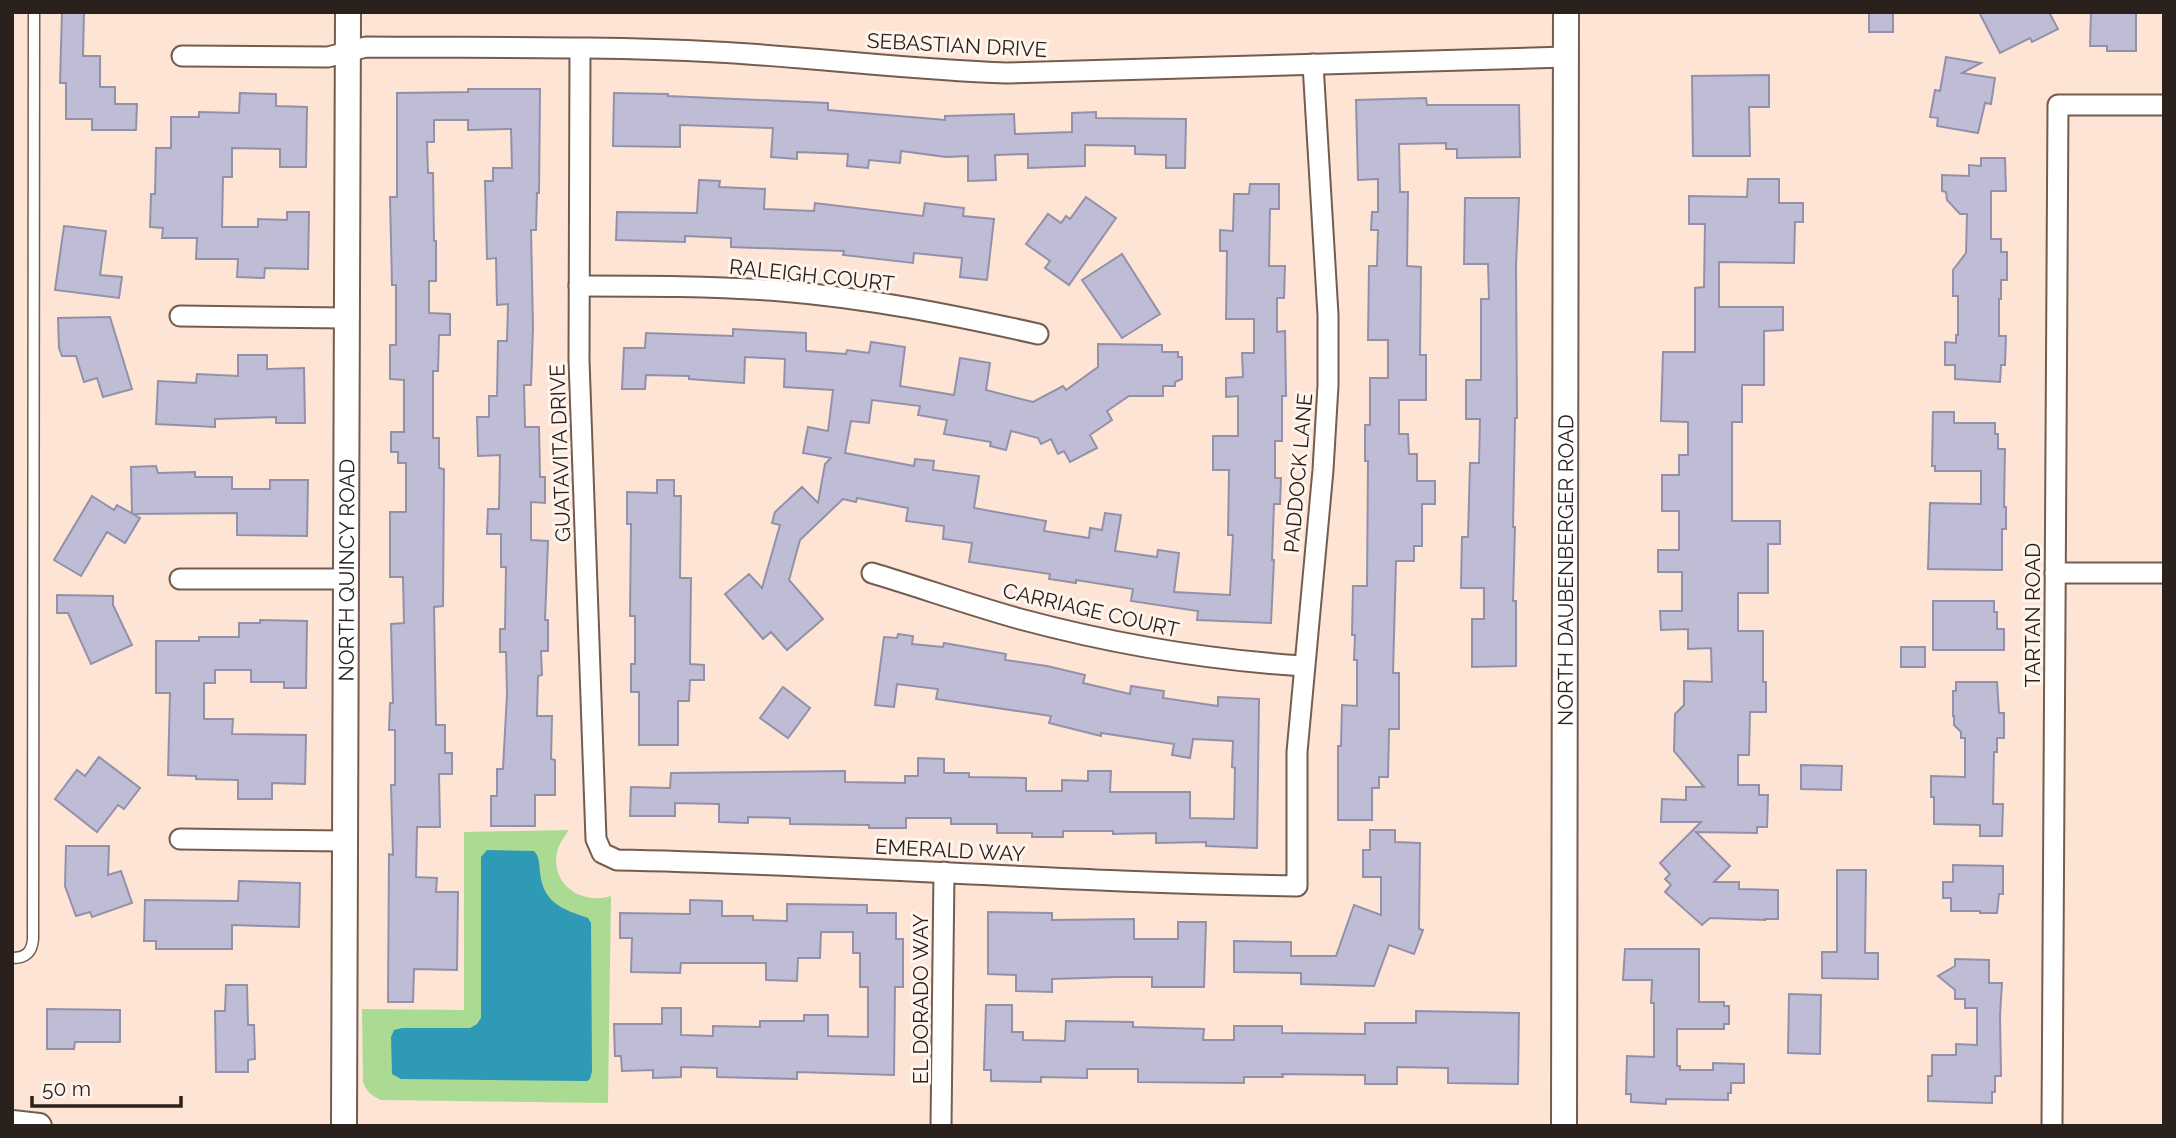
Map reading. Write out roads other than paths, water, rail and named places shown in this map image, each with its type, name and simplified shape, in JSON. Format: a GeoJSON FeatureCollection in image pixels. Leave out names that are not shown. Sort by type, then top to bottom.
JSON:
{"type":"FeatureCollection","features":[{"type":"Feature","properties":{"kind":"street","name":"NORTH QUINCY ROAD"},"geometry":{"type":"LineString","coordinates":[[344,1126],[348,12]]}},
{"type":"Feature","properties":{"kind":"street","name":"NORTH DAUBENBERGER ROAD"},"geometry":{"type":"LineString","coordinates":[[1564,1126],[1566,12]]}},
{"type":"Feature","properties":{"kind":"street","name":"SEBASTIAN DRIVE"},"geometry":{"type":"LineString","coordinates":[[182,56],[328,57],[366,47],[715,51],[996,73],[1566,57]]}},
{"type":"Feature","properties":{"kind":"street","name":"GUATAVITA DRIVE"},"geometry":{"type":"LineString","coordinates":[[580,49],[581,425],[596,839],[602,853]]}},
{"type":"Feature","properties":{"kind":"street","name":"PADDOCK LANE"},"geometry":{"type":"LineString","coordinates":[[1297,886],[1297,762],[1328,385],[1328,315],[1313,64]]}},
{"type":"Feature","properties":{"kind":"street","name":"TARTAN ROAD"},"geometry":{"type":"LineString","coordinates":[[2052,1126],[2058,105],[2164,105]]}},
{"type":"Feature","properties":{"kind":"street","name":"RALEIGH COURT"},"geometry":{"type":"LineString","coordinates":[[579,286],[715,287],[812,295],[956,316],[1038,334]]}},
{"type":"Feature","properties":{"kind":"street"},"geometry":{"type":"LineString","coordinates":[[180,316],[346,318]]}},
{"type":"Feature","properties":{"kind":"street","name":"CARRIAGE COURT"},"geometry":{"type":"LineString","coordinates":[[872,573],[1020,619],[1109,640],[1205,657],[1304,666]]}},
{"type":"Feature","properties":{"kind":"street"},"geometry":{"type":"LineString","coordinates":[[2055,573],[2164,573]]}},
{"type":"Feature","properties":{"kind":"street"},"geometry":{"type":"LineString","coordinates":[[180,579],[346,579]]}},
{"type":"Feature","properties":{"kind":"street"},"geometry":{"type":"LineString","coordinates":[[180,839],[345,841]]}},
{"type":"Feature","properties":{"kind":"street","name":"EMERALD WAY"},"geometry":{"type":"LineString","coordinates":[[602,853],[617,860],[766,863],[1153,883],[1297,886]]}},
{"type":"Feature","properties":{"kind":"street","name":"EL DORADO WAY"},"geometry":{"type":"LineString","coordinates":[[941,1126],[944,872]]}},
{"type":"Feature","properties":{"kind":"street"},"geometry":{"type":"LineString","coordinates":[[12,1123],[39,1126]]}},
{"type":"Feature","properties":{"kind":"lane"},"geometry":{"type":"LineString","coordinates":[[12,958],[23,957],[29,953],[33,939],[34,12]]}},
{"type":"Feature","properties":{"kind":"water"},"geometry":{"type":"Polygon","coordinates":[[[487,850],[534,851],[542,883],[550,898],[562,908],[588,918],[591,923],[592,1071],[587,1081],[401,1079],[392,1074],[391,1037],[394,1030],[470,1028],[481,1018],[481,857],[487,850]]]}}]}
